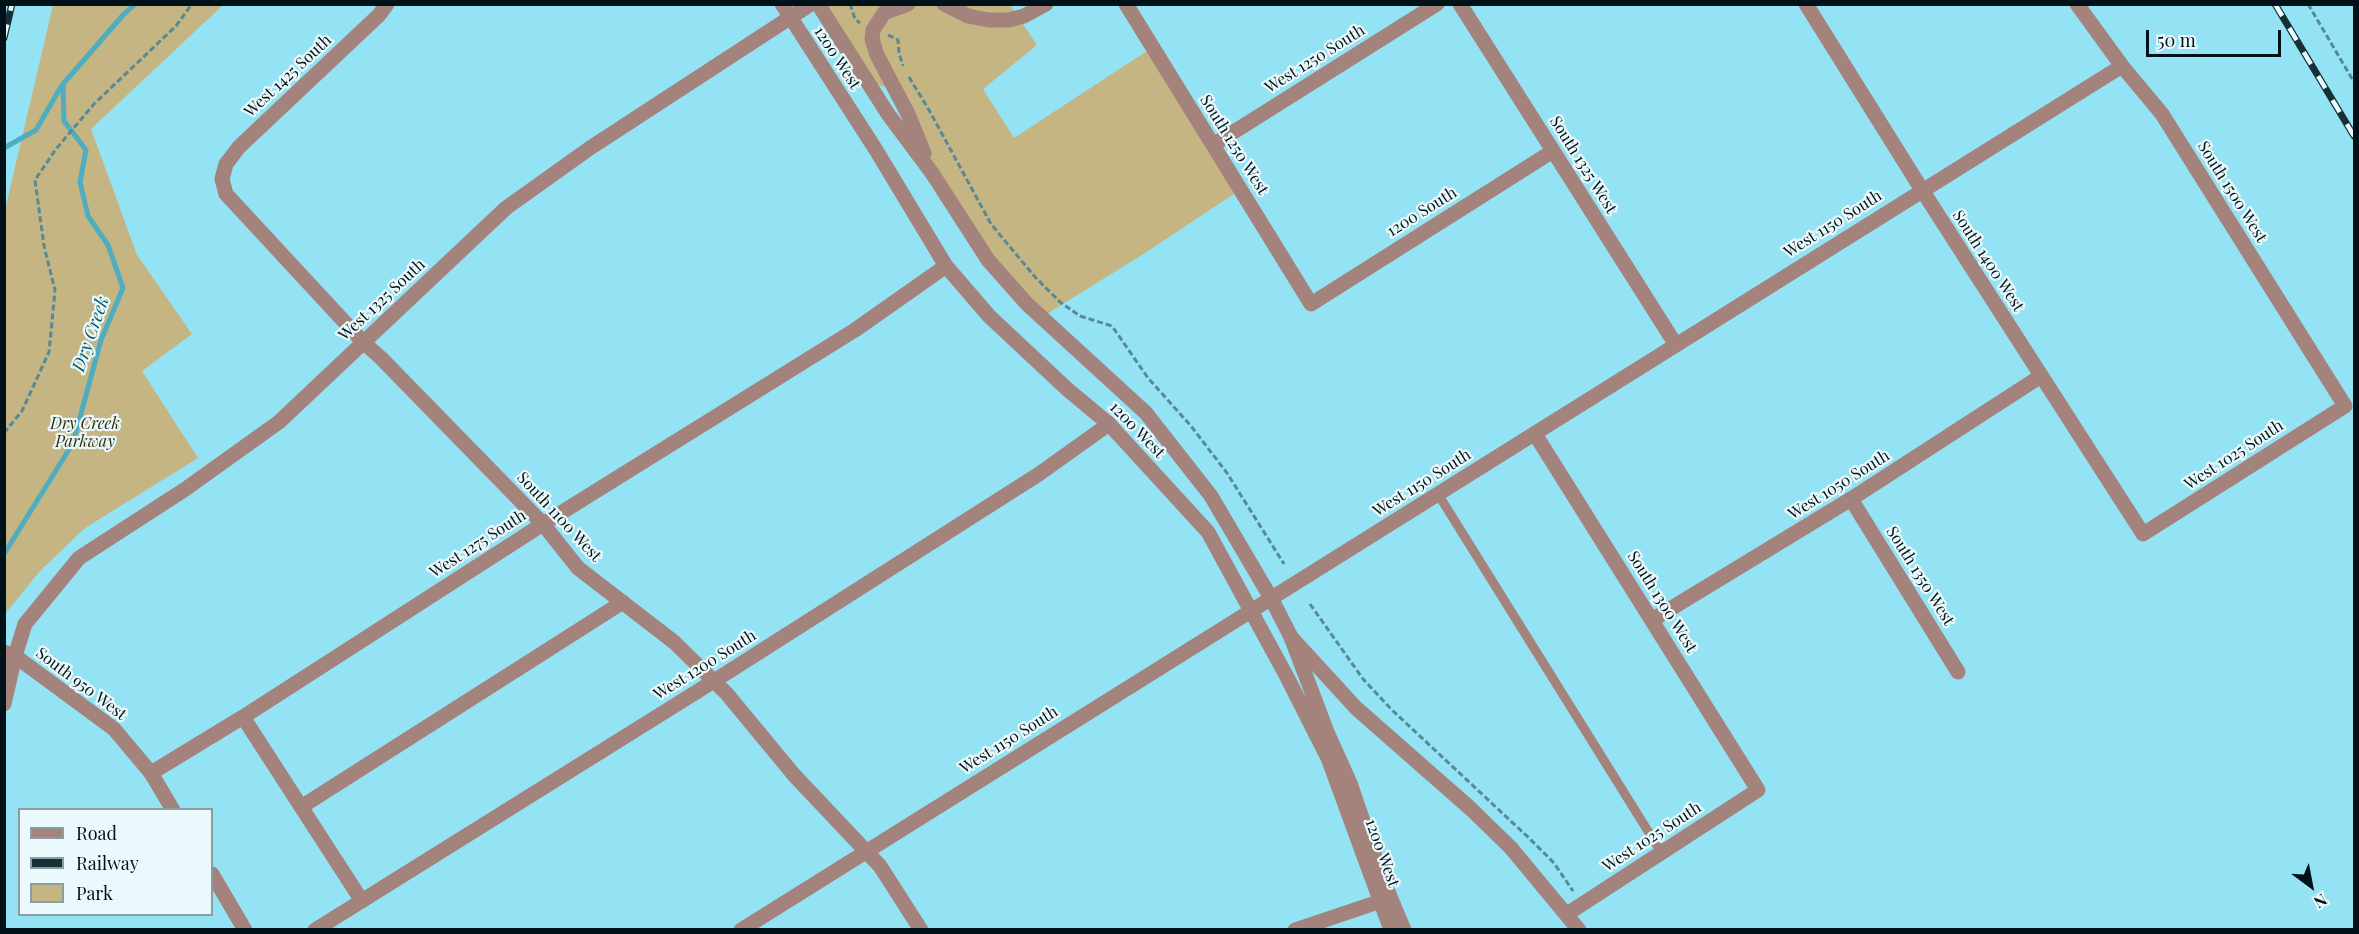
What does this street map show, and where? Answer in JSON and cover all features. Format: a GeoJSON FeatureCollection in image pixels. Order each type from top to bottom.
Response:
{"type":"FeatureCollection","features":[{"type":"Feature","properties":{"kind":"street","name":"West 1425 South"},"geometry":{"type":"LineString","coordinates":[[222,179],[226,164],[240,147],[379,15],[387,4]]}},
{"type":"Feature","properties":{"kind":"street","name":"1200 West"},"geometry":{"type":"LineString","coordinates":[[782,4],[876,150],[946,266],[989,316],[1067,389],[1109,424],[1208,532],[1328,758],[1385,899],[1404,930]]}},
{"type":"Feature","properties":{"kind":"street","name":"West 1325 South"},"geometry":{"type":"LineString","coordinates":[[4,704],[10,654],[25,624],[79,558],[184,490],[279,422],[506,208],[590,148],[811,4]]}},
{"type":"Feature","properties":{"kind":"street","name":"1200 West"},"geometry":{"type":"LineString","coordinates":[[818,4],[888,114],[932,172],[988,260],[1027,304],[1146,413],[1211,496],[1271,598],[1291,637],[1327,732],[1350,783],[1385,899],[1391,930]]}},
{"type":"Feature","properties":{"kind":"street"},"geometry":{"type":"LineString","coordinates":[[908,4],[885,13],[873,30],[872,39],[877,55],[908,114],[932,172]]}},
{"type":"Feature","properties":{"kind":"street"},"geometry":{"type":"LineString","coordinates":[[944,4],[968,16],[989,20],[1009,20],[1024,16],[1046,4]]}},
{"type":"Feature","properties":{"kind":"street","name":"South 1250 West"},"geometry":{"type":"LineString","coordinates":[[1126,4],[1311,304]]}},
{"type":"Feature","properties":{"kind":"street","name":"West 1250 South"},"geometry":{"type":"LineString","coordinates":[[1213,145],[1437,4]]}},
{"type":"Feature","properties":{"kind":"street","name":"South 1325 West"},"geometry":{"type":"LineString","coordinates":[[1460,4],[1676,345]]}},
{"type":"Feature","properties":{"kind":"street","name":"South 1400 West"},"geometry":{"type":"LineString","coordinates":[[1806,4],[1922,190],[2143,534]]}},
{"type":"Feature","properties":{"kind":"street","name":"South 1500 West"},"geometry":{"type":"LineString","coordinates":[[2077,4],[2122,66],[2162,114],[2345,406]]}},
{"type":"Feature","properties":{"kind":"street","name":"West 1150 South"},"geometry":{"type":"LineString","coordinates":[[741,930],[2122,66]]}},
{"type":"Feature","properties":{"kind":"street","name":"1200 South"},"geometry":{"type":"LineString","coordinates":[[1311,304],[1553,151]]}},
{"type":"Feature","properties":{"kind":"street","name":"South 1100 West"},"geometry":{"type":"LineString","coordinates":[[222,179],[226,194],[364,343],[543,524],[578,568],[674,642],[714,681],[794,775],[880,866],[921,930]]}},
{"type":"Feature","properties":{"kind":"street","name":"West 1275 South"},"geometry":{"type":"LineString","coordinates":[[151,773],[243,717],[543,524],[855,330],[946,266]]}},
{"type":"Feature","properties":{"kind":"street","name":"West 1050 South"},"geometry":{"type":"LineString","coordinates":[[1652,620],[1851,499],[2041,376]]}},
{"type":"Feature","properties":{"kind":"street","name":"West 1025 South"},"geometry":{"type":"LineString","coordinates":[[2143,534],[2345,406]]}},
{"type":"Feature","properties":{"kind":"street","name":"West 1200 South"},"geometry":{"type":"LineString","coordinates":[[315,930],[714,681],[1039,474],[1109,424]]}},
{"type":"Feature","properties":{"kind":"street","name":"South 1300 West"},"geometry":{"type":"LineString","coordinates":[[1535,434],[1758,790]]}},
{"type":"Feature","properties":{"kind":"street","name":"South 1350 West"},"geometry":{"type":"LineString","coordinates":[[1851,499],[1958,672]]}},
{"type":"Feature","properties":{"kind":"street"},"geometry":{"type":"LineString","coordinates":[[302,807],[623,602]]}},
{"type":"Feature","properties":{"kind":"street"},"geometry":{"type":"LineString","coordinates":[[1291,637],[1356,708],[1471,809],[1511,848],[1579,930]]}},
{"type":"Feature","properties":{"kind":"street","name":"South 950 West"},"geometry":{"type":"LineString","coordinates":[[10,654],[114,729],[151,773],[172,808]]}},
{"type":"Feature","properties":{"kind":"street"},"geometry":{"type":"LineString","coordinates":[[243,717],[362,901]]}},
{"type":"Feature","properties":{"kind":"street","name":"West 1025 South"},"geometry":{"type":"LineString","coordinates":[[1567,914],[1758,790]]}},
{"type":"Feature","properties":{"kind":"street"},"geometry":{"type":"LineString","coordinates":[[213,876],[245,930]]}},
{"type":"Feature","properties":{"kind":"street"},"geometry":{"type":"LineString","coordinates":[[1295,930],[1385,899]]}},
{"type":"Feature","properties":{"kind":"lane"},"geometry":{"type":"LineString","coordinates":[[1438,494],[1661,852]]}},
{"type":"Feature","properties":{"kind":"path"},"geometry":{"type":"LineString","coordinates":[[4,433],[22,411],[49,352],[55,290],[44,246],[35,180],[77,123],[176,26],[192,4]]}},
{"type":"Feature","properties":{"kind":"path"},"geometry":{"type":"LineString","coordinates":[[2308,4],[2355,82]]}},
{"type":"Feature","properties":{"kind":"path"},"geometry":{"type":"LineString","coordinates":[[881,33],[898,40],[903,68]]}},
{"type":"Feature","properties":{"kind":"path"},"geometry":{"type":"LineString","coordinates":[[909,76],[991,224],[1035,277],[1060,302],[1080,316],[1112,326],[1148,378],[1191,426],[1227,473],[1284,564]]}},
{"type":"Feature","properties":{"kind":"path"},"geometry":{"type":"LineString","coordinates":[[1310,604],[1363,679],[1392,710],[1529,838],[1554,863],[1570,886]]}},
{"type":"Feature","properties":{"kind":"green space","name":"Dry Creek Parkway"},"geometry":{"type":"Polygon","coordinates":[[[53,5],[223,5],[91,129],[137,255],[192,334],[142,371],[198,458],[85,528],[40,571],[5,614],[5,210],[53,5]]]}},
{"type":"Feature","properties":{"kind":"green space"},"geometry":{"type":"Polygon","coordinates":[[[818,5],[1010,5],[1037,45],[983,89],[1014,138],[1153,47],[1240,190],[1042,317],[964,225],[893,89],[867,82],[818,5]]]}},
{"type":"Feature","properties":{"kind":"waterway","name":"Dry Creek"},"geometry":{"type":"LineString","coordinates":[[4,554],[73,443],[101,340],[123,288],[108,245],[88,216],[80,182],[86,150],[64,121],[63,84],[135,4]]}},
{"type":"Feature","properties":{"kind":"waterway","name":"Dry Creek"},"geometry":{"type":"LineString","coordinates":[[4,148],[36,130],[62,85]]}},
{"type":"Feature","properties":{"kind":"railway"},"geometry":{"type":"LineString","coordinates":[[4,38],[12,4]]}},
{"type":"Feature","properties":{"kind":"railway"},"geometry":{"type":"LineString","coordinates":[[2275,4],[2354,136]]}}]}
